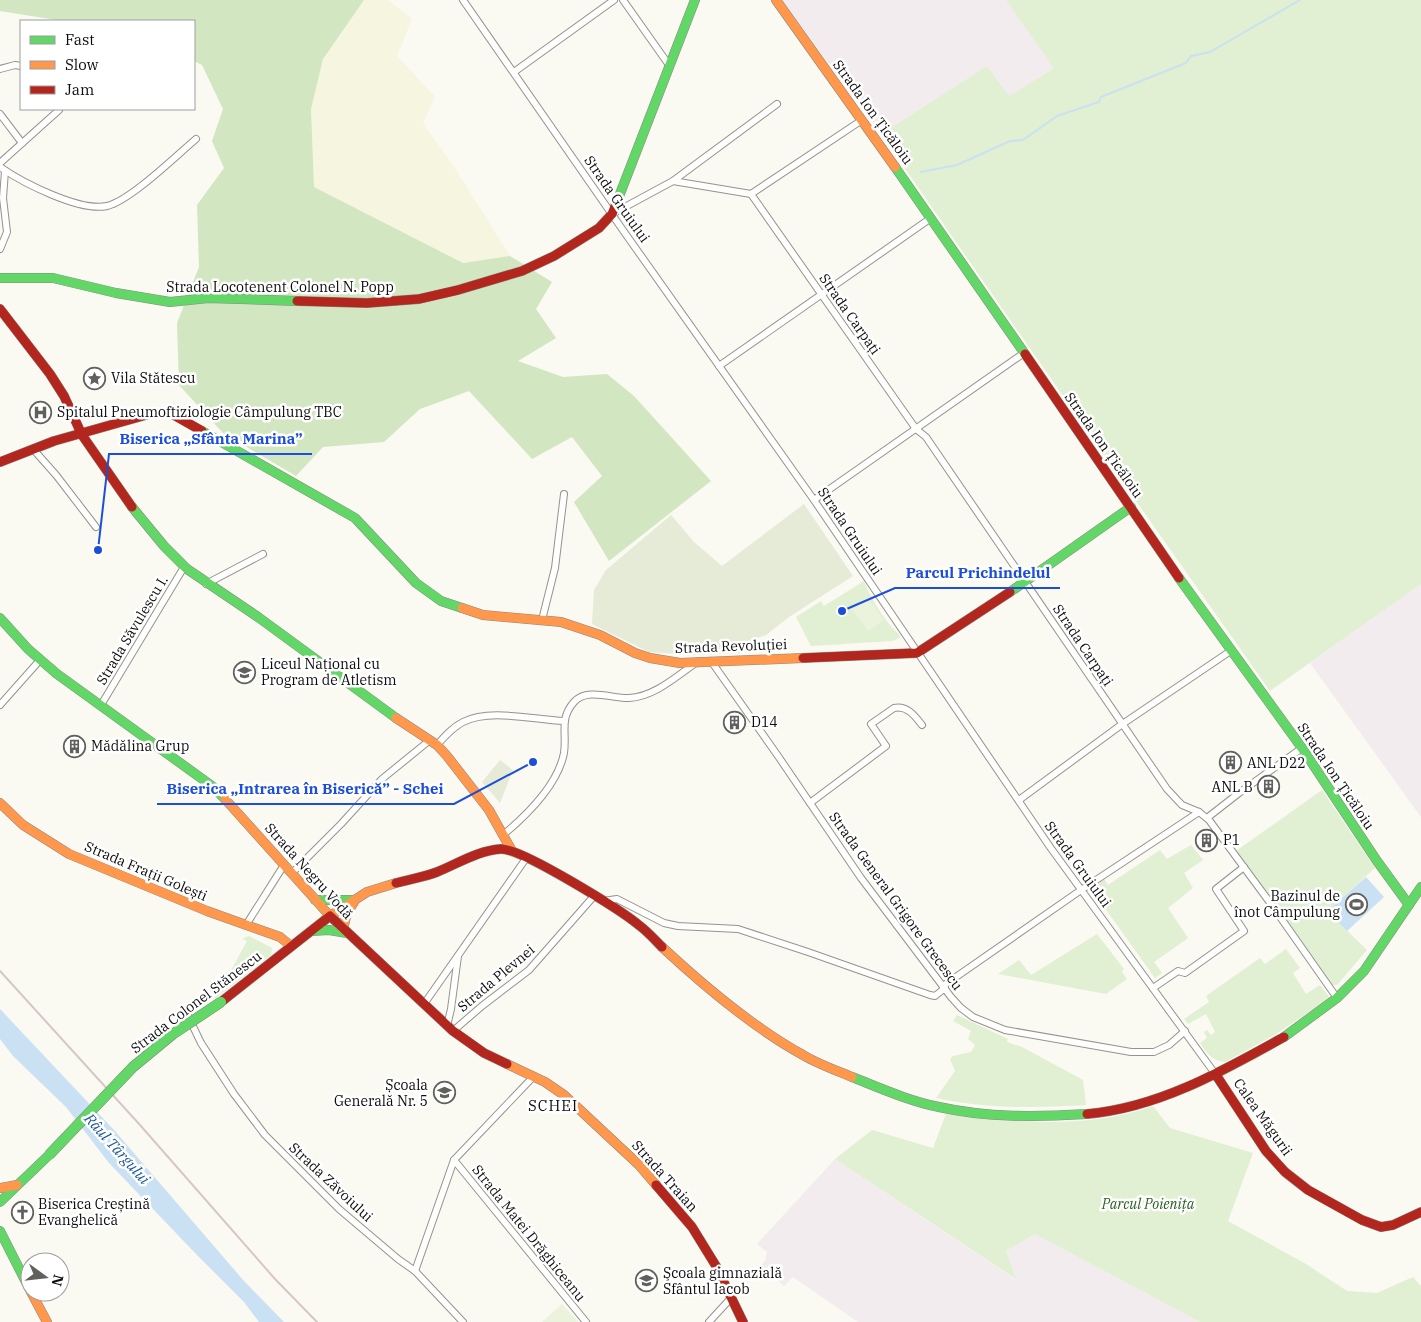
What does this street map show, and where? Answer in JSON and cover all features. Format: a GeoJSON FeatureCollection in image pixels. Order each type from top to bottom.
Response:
{"type":"FeatureCollection","features":[{"type":"Feature","properties":{"kind":"main road","name":"Strada Locotenent Colonel N. Popp"},"geometry":{"type":"LineString","coordinates":[[0,278],[53,278],[116,293],[170,302],[208,298],[367,303],[419,300],[458,290],[530,267],[554,256],[582,239],[599,228],[612,214],[695,0]]}},
{"type":"Feature","properties":{"kind":"main road","name":"Strada Ion Țicăloiu"},"geometry":{"type":"LineString","coordinates":[[776,0],[931,218],[1167,561],[1302,748],[1376,861],[1409,905]]}},
{"type":"Feature","properties":{"kind":"main road"},"geometry":{"type":"LineString","coordinates":[[0,309],[46,366],[59,386],[81,432],[105,470],[138,514],[184,567],[433,742],[447,756],[489,810],[512,851],[527,857],[640,926],[710,990],[795,1050],[823,1065],[938,1107],[960,1111],[1012,1116],[1066,1116],[1106,1112],[1146,1102],[1216,1074],[1288,1035],[1337,998],[1364,971],[1421,886]]}},
{"type":"Feature","properties":{"kind":"main road","name":"Strada Revoluției"},"geometry":{"type":"LineString","coordinates":[[0,462],[81,432],[153,414],[172,414],[355,518],[416,583],[441,601],[482,615],[561,622],[584,628],[635,653],[650,658],[680,662],[917,653]]}},
{"type":"Feature","properties":{"kind":"main road"},"geometry":{"type":"LineString","coordinates":[[917,653],[1026,581],[1131,507]]}},
{"type":"Feature","properties":{"kind":"main road","name":"Strada Negru Vodă"},"geometry":{"type":"LineString","coordinates":[[0,618],[40,660],[57,674],[212,786],[330,916],[450,1029],[484,1053],[534,1076]]}},
{"type":"Feature","properties":{"kind":"main road","name":"Strada Frații Golești"},"geometry":{"type":"LineString","coordinates":[[0,803],[23,824],[69,854],[208,911],[280,937],[291,946]]}},
{"type":"Feature","properties":{"kind":"main road","name":"Strada Colonel Stănescu"},"geometry":{"type":"LineString","coordinates":[[0,1202],[49,1155],[121,1078],[146,1055],[183,1027],[221,1002],[330,916],[380,887],[449,868],[483,853],[495,850],[512,851]]}},
{"type":"Feature","properties":{"kind":"main road"},"geometry":{"type":"LineString","coordinates":[[315,900],[356,900]]}},
{"type":"Feature","properties":{"kind":"main road"},"geometry":{"type":"LineString","coordinates":[[309,932],[320,929],[345,931],[347,913],[356,900]]}},
{"type":"Feature","properties":{"kind":"main road","name":"Calea Măgurii"},"geometry":{"type":"LineString","coordinates":[[1216,1074],[1274,1160],[1300,1185],[1354,1215],[1385,1227],[1421,1212]]}},
{"type":"Feature","properties":{"kind":"main road","name":"Strada Traian"},"geometry":{"type":"LineString","coordinates":[[534,1076],[556,1089],[578,1107],[672,1201],[699,1238],[743,1322]]}},
{"type":"Feature","properties":{"kind":"main road"},"geometry":{"type":"LineString","coordinates":[[0,1188],[20,1184]]}},
{"type":"Feature","properties":{"kind":"main road"},"geometry":{"type":"LineString","coordinates":[[0,1231],[20,1270]]}},
{"type":"Feature","properties":{"kind":"main road"},"geometry":{"type":"LineString","coordinates":[[37,1302],[47,1322]]}},
{"type":"Feature","properties":{"kind":"street","name":"Strada Gruiului"},"geometry":{"type":"LineString","coordinates":[[463,0],[814,500],[1081,890],[1216,1074]]}},
{"type":"Feature","properties":{"kind":"street"},"geometry":{"type":"LineString","coordinates":[[514,72],[614,0]]}},
{"type":"Feature","properties":{"kind":"street"},"geometry":{"type":"LineString","coordinates":[[623,0],[669,65]]}},
{"type":"Feature","properties":{"kind":"street"},"geometry":{"type":"LineString","coordinates":[[0,69],[15,65],[20,66]]}},
{"type":"Feature","properties":{"kind":"street"},"geometry":{"type":"LineString","coordinates":[[612,214],[673,181],[777,104]]}},
{"type":"Feature","properties":{"kind":"street"},"geometry":{"type":"LineString","coordinates":[[0,249],[7,232],[2,167],[22,143],[59,110]]}},
{"type":"Feature","properties":{"kind":"street"},"geometry":{"type":"LineString","coordinates":[[0,114],[22,143]]}},
{"type":"Feature","properties":{"kind":"street"},"geometry":{"type":"LineString","coordinates":[[673,181],[751,194],[862,120]]}},
{"type":"Feature","properties":{"kind":"street"},"geometry":{"type":"LineString","coordinates":[[2,167],[24,182],[77,203],[95,207],[108,206],[122,200],[134,191],[196,139]]}},
{"type":"Feature","properties":{"kind":"street","name":"Strada Carpați"},"geometry":{"type":"LineString","coordinates":[[751,194],[916,429],[926,437],[1026,581],[1121,725],[1167,789],[1182,805],[1199,812],[1207,818],[1337,998]]}},
{"type":"Feature","properties":{"kind":"street"},"geometry":{"type":"LineString","coordinates":[[719,366],[931,218]]}},
{"type":"Feature","properties":{"kind":"street"},"geometry":{"type":"LineString","coordinates":[[814,500],[1024,353]]}},
{"type":"Feature","properties":{"kind":"street"},"geometry":{"type":"LineString","coordinates":[[33,449],[56,474],[96,527]]}},
{"type":"Feature","properties":{"kind":"street"},"geometry":{"type":"LineString","coordinates":[[542,620],[555,568],[564,494]]}},
{"type":"Feature","properties":{"kind":"street"},"geometry":{"type":"LineString","coordinates":[[206,584],[264,554]]}},
{"type":"Feature","properties":{"kind":"street","name":"Strada Săvulescu I."},"geometry":{"type":"LineString","coordinates":[[101,705],[184,567]]}},
{"type":"Feature","properties":{"kind":"street"},"geometry":{"type":"LineString","coordinates":[[1019,800],[1121,725],[1232,650]]}},
{"type":"Feature","properties":{"kind":"street"},"geometry":{"type":"LineString","coordinates":[[0,706],[40,660]]}},
{"type":"Feature","properties":{"kind":"street","name":"Strada General Grigore Grecescu"},"geometry":{"type":"LineString","coordinates":[[711,661],[861,878],[961,1008],[973,1017],[1005,1030],[1131,1052],[1154,1052],[1169,1045],[1185,1031]]}},
{"type":"Feature","properties":{"kind":"street"},"geometry":{"type":"LineString","coordinates":[[503,835],[540,800],[556,774],[564,753],[564,720],[575,700],[586,695],[630,698],[646,694],[661,687],[698,662]]}},
{"type":"Feature","properties":{"kind":"street"},"geometry":{"type":"LineString","coordinates":[[810,803],[886,746],[871,724],[894,708],[899,707],[912,712],[922,725]]}},
{"type":"Feature","properties":{"kind":"street"},"geometry":{"type":"LineString","coordinates":[[246,925],[288,869],[341,824],[382,779],[454,728],[475,717],[489,715],[564,720]]}},
{"type":"Feature","properties":{"kind":"street"},"geometry":{"type":"LineString","coordinates":[[1207,818],[1302,748]]}},
{"type":"Feature","properties":{"kind":"street"},"geometry":{"type":"LineString","coordinates":[[598,899],[617,899],[664,923],[678,926],[738,929],[930,996],[935,996],[944,987],[1081,890],[1199,812]]}},
{"type":"Feature","properties":{"kind":"street"},"geometry":{"type":"LineString","coordinates":[[424,1004],[527,857]]}},
{"type":"Feature","properties":{"kind":"street"},"geometry":{"type":"LineString","coordinates":[[1153,988],[1178,970],[1185,973],[1244,931],[1216,890],[1244,867]]}},
{"type":"Feature","properties":{"kind":"street","name":"Strada Plevnei"},"geometry":{"type":"LineString","coordinates":[[450,1029],[529,970],[598,899]]}},
{"type":"Feature","properties":{"kind":"street"},"geometry":{"type":"LineString","coordinates":[[450,1029],[459,955]]}},
{"type":"Feature","properties":{"kind":"street","name":"Strada Zăvoiului"},"geometry":{"type":"LineString","coordinates":[[186,1014],[201,1043],[234,1094],[265,1135],[286,1158],[339,1208],[398,1259],[415,1271],[463,1322]]}},
{"type":"Feature","properties":{"kind":"street"},"geometry":{"type":"LineString","coordinates":[[415,1271],[454,1160],[534,1076]]}},
{"type":"Feature","properties":{"kind":"street","name":"Strada Matei Drăghiceanu"},"geometry":{"type":"LineString","coordinates":[[454,1160],[586,1322]]}},
{"type":"Feature","properties":{"kind":"street"},"geometry":{"type":"LineString","coordinates":[[709,1322],[732,1298]]}},
{"type":"Feature","properties":{"kind":"shaded area"},"geometry":{"type":"Polygon","coordinates":[[[781,0],[1006,0],[1055,67],[1008,97],[987,66],[881,134],[781,0]]]}},
{"type":"Feature","properties":{"kind":"shaded area"},"geometry":{"type":"Polygon","coordinates":[[[1421,584],[1421,817],[1310,663],[1421,584]]]}},
{"type":"Feature","properties":{"kind":"shaded area"},"geometry":{"type":"Polygon","coordinates":[[[835,1159],[1015,1279],[1006,1251],[1035,1234],[1200,1322],[858,1322],[793,1277],[784,1286],[761,1266],[765,1261],[767,1252],[757,1244],[835,1159]]]}},
{"type":"Feature","properties":{"kind":"green space"},"geometry":{"type":"Polygon","coordinates":[[[0,0],[364,0],[323,59],[311,109],[314,187],[463,263],[510,256],[552,282],[536,309],[556,338],[518,361],[563,377],[607,374],[634,396],[711,481],[609,561],[574,502],[602,476],[572,437],[532,459],[469,391],[420,409],[384,442],[323,447],[296,476],[223,433],[179,385],[177,323],[199,267],[197,205],[224,168],[212,141],[223,109],[202,65],[195,62],[195,20],[57,20],[0,11],[0,0]]]}},
{"type":"Feature","properties":{"kind":"green space"},"geometry":{"type":"Polygon","coordinates":[[[364,0],[388,0],[412,19],[397,56],[435,97],[423,123],[454,167],[510,256],[463,263],[314,187],[311,109],[323,59],[364,0]]]}},
{"type":"Feature","properties":{"kind":"green space"},"geometry":{"type":"Polygon","coordinates":[[[1006,0],[1421,0],[1421,584],[1270,691],[881,134],[987,66],[1009,96],[1054,68],[1006,0]]]}},
{"type":"Feature","properties":{"kind":"green space"},"geometry":{"type":"Polygon","coordinates":[[[804,504],[853,576],[789,617],[766,635],[754,639],[740,653],[695,655],[649,652],[592,624],[594,590],[606,570],[671,515],[695,543],[722,566],[804,504]]]}},
{"type":"Feature","properties":{"kind":"green space"},"geometry":{"type":"Polygon","coordinates":[[[864,581],[879,610],[899,634],[900,638],[892,641],[811,646],[796,617],[821,601],[824,606],[864,581]]]}},
{"type":"Feature","properties":{"kind":"green space"},"geometry":{"type":"Polygon","coordinates":[[[868,598],[884,620],[868,631],[852,609],[868,598]]]}},
{"type":"Feature","properties":{"kind":"green space"},"geometry":{"type":"Polygon","coordinates":[[[500,760],[513,770],[500,803],[482,782],[500,760]]]}},
{"type":"Feature","properties":{"kind":"green space"},"geometry":{"type":"Polygon","coordinates":[[[1322,790],[1375,868],[1327,911],[1367,950],[1337,985],[1331,985],[1236,851],[1322,790]]]}},
{"type":"Feature","properties":{"kind":"green space"},"geometry":{"type":"Polygon","coordinates":[[[1191,845],[1203,860],[1184,873],[1193,888],[1168,908],[1188,938],[1154,962],[1162,973],[1155,978],[1092,890],[1104,879],[1108,885],[1160,850],[1167,859],[1191,845]]]}},
{"type":"Feature","properties":{"kind":"green space"},"geometry":{"type":"Polygon","coordinates":[[[1097,934],[1124,969],[1122,972],[1127,979],[1106,994],[998,974],[1019,960],[1031,975],[1097,934]]]}},
{"type":"Feature","properties":{"kind":"green space"},"geometry":{"type":"Polygon","coordinates":[[[249,936],[272,948],[271,955],[215,999],[214,997],[221,989],[220,982],[225,972],[229,974],[247,941],[242,939],[249,936]]]}},
{"type":"Feature","properties":{"kind":"green space"},"geometry":{"type":"Polygon","coordinates":[[[1286,949],[1300,968],[1293,973],[1306,994],[1320,985],[1330,998],[1276,1034],[1225,1062],[1213,1058],[1200,1043],[1207,1038],[1204,1032],[1207,1030],[1211,1035],[1215,1032],[1206,1014],[1188,1024],[1184,1019],[1209,1002],[1206,996],[1260,958],[1265,964],[1286,949]]]}},
{"type":"Feature","properties":{"kind":"green space"},"geometry":{"type":"Polygon","coordinates":[[[957,1015],[1008,1039],[1007,1042],[1022,1047],[1083,1080],[1086,1105],[1011,1107],[954,1102],[936,1098],[955,1071],[950,1059],[953,1056],[971,1052],[975,1045],[968,1039],[971,1031],[953,1021],[957,1015]]]}},
{"type":"Feature","properties":{"kind":"green space","name":"Parcul Poieniţa"},"geometry":{"type":"Polygon","coordinates":[[[1153,1106],[1170,1128],[1253,1153],[1228,1221],[1306,1264],[1347,1291],[1377,1293],[1413,1277],[1421,1286],[1421,1322],[1200,1322],[1035,1234],[1006,1251],[1016,1279],[835,1159],[872,1130],[933,1148],[946,1114],[998,1120],[1076,1121],[1128,1114],[1153,1106]]]}},
{"type":"Feature","properties":{"kind":"green space"},"geometry":{"type":"Polygon","coordinates":[[[562,1304],[578,1322],[542,1322],[562,1304]]]}},
{"type":"Feature","properties":{"kind":"water","name":"Bazinul de înot Câmpulung"},"geometry":{"type":"Polygon","coordinates":[[[1366,877],[1384,897],[1347,931],[1327,911],[1366,877]]]}},
{"type":"Feature","properties":{"kind":"water","name":"Râul Târgului"},"geometry":{"type":"Polygon","coordinates":[[[0,1009],[114,1130],[244,1281],[284,1322],[259,1322],[244,1302],[109,1163],[66,1107],[13,1056],[0,1039],[0,1009]]]}},
{"type":"Feature","properties":{"kind":"waterway"},"geometry":{"type":"LineString","coordinates":[[921,172],[957,165],[1010,141],[1023,140],[1057,116],[1099,102],[1101,97],[1186,63],[1191,56],[1210,52],[1300,0]]}},
{"type":"Feature","properties":{"kind":"railway"},"geometry":{"type":"LineString","coordinates":[[0,971],[140,1125],[275,1279],[317,1322]]}},
{"type":"Feature","properties":{"kind":"traffic: fast"},"geometry":{"type":"LineString","coordinates":[[618,199],[695,0]]}},
{"type":"Feature","properties":{"kind":"traffic: fast"},"geometry":{"type":"LineString","coordinates":[[895,167],[1025,354]]}},
{"type":"Feature","properties":{"kind":"traffic: fast"},"geometry":{"type":"LineString","coordinates":[[0,278],[53,278],[116,293],[170,302],[208,298],[297,301]]}},
{"type":"Feature","properties":{"kind":"traffic: fast"},"geometry":{"type":"LineString","coordinates":[[202,431],[355,518],[416,583],[441,601],[462,608]]}},
{"type":"Feature","properties":{"kind":"traffic: fast"},"geometry":{"type":"LineString","coordinates":[[132,507],[164,546],[187,569],[258,617],[396,718]]}},
{"type":"Feature","properties":{"kind":"traffic: fast"},"geometry":{"type":"LineString","coordinates":[[1010,592],[1131,507]]}},
{"type":"Feature","properties":{"kind":"traffic: fast"},"geometry":{"type":"LineString","coordinates":[[1179,578],[1302,748],[1377,861],[1409,905]]}},
{"type":"Feature","properties":{"kind":"traffic: fast"},"geometry":{"type":"LineString","coordinates":[[0,618],[28,649],[57,674],[212,786],[225,799]]}},
{"type":"Feature","properties":{"kind":"traffic: fast"},"geometry":{"type":"LineString","coordinates":[[1284,1037],[1337,998],[1364,971],[1421,887]]}},
{"type":"Feature","properties":{"kind":"traffic: fast"},"geometry":{"type":"LineString","coordinates":[[315,900],[353,900]]}},
{"type":"Feature","properties":{"kind":"traffic: fast"},"geometry":{"type":"LineString","coordinates":[[312,931],[329,930],[347,933]]}},
{"type":"Feature","properties":{"kind":"traffic: fast"},"geometry":{"type":"LineString","coordinates":[[49,1155],[133,1067],[173,1034],[221,1002]]}},
{"type":"Feature","properties":{"kind":"traffic: fast"},"geometry":{"type":"LineString","coordinates":[[852,1077],[895,1094],[957,1111],[1013,1116],[1087,1114]]}},
{"type":"Feature","properties":{"kind":"traffic: fast"},"geometry":{"type":"LineString","coordinates":[[0,1202],[49,1155]]}},
{"type":"Feature","properties":{"kind":"traffic: fast"},"geometry":{"type":"LineString","coordinates":[[0,1231],[20,1270]]}},
{"type":"Feature","properties":{"kind":"traffic: slow"},"geometry":{"type":"LineString","coordinates":[[776,0],[895,167]]}},
{"type":"Feature","properties":{"kind":"traffic: slow"},"geometry":{"type":"LineString","coordinates":[[462,608],[483,615],[561,622],[600,635],[635,653],[650,658],[680,663],[803,658]]}},
{"type":"Feature","properties":{"kind":"traffic: slow"},"geometry":{"type":"LineString","coordinates":[[396,718],[437,745],[447,756],[489,810],[512,851]]}},
{"type":"Feature","properties":{"kind":"traffic: slow"},"geometry":{"type":"LineString","coordinates":[[225,799],[330,916],[367,892],[396,883]]}},
{"type":"Feature","properties":{"kind":"traffic: slow"},"geometry":{"type":"LineString","coordinates":[[0,803],[23,825],[69,854],[207,911],[280,937],[291,946]]}},
{"type":"Feature","properties":{"kind":"traffic: slow"},"geometry":{"type":"LineString","coordinates":[[343,929],[347,913],[354,902]]}},
{"type":"Feature","properties":{"kind":"traffic: slow"},"geometry":{"type":"LineString","coordinates":[[662,947],[712,991],[765,1032],[809,1058],[852,1077]]}},
{"type":"Feature","properties":{"kind":"traffic: slow"},"geometry":{"type":"LineString","coordinates":[[507,1064],[545,1082],[564,1095],[639,1165],[656,1185]]}},
{"type":"Feature","properties":{"kind":"traffic: slow"},"geometry":{"type":"LineString","coordinates":[[0,1188],[17,1185]]}},
{"type":"Feature","properties":{"kind":"traffic: slow"},"geometry":{"type":"LineString","coordinates":[[36,1302],[47,1322]]}},
{"type":"Feature","properties":{"kind":"traffic: jam"},"geometry":{"type":"LineString","coordinates":[[297,301],[367,303],[419,299],[458,290],[522,271],[554,256],[599,228],[612,214],[618,199]]}},
{"type":"Feature","properties":{"kind":"traffic: jam"},"geometry":{"type":"LineString","coordinates":[[0,309],[50,374],[64,396],[82,435],[132,507]]}},
{"type":"Feature","properties":{"kind":"traffic: jam"},"geometry":{"type":"LineString","coordinates":[[1025,354],[1179,578]]}},
{"type":"Feature","properties":{"kind":"traffic: jam"},"geometry":{"type":"LineString","coordinates":[[0,462],[54,441],[153,413],[172,414],[202,431]]}},
{"type":"Feature","properties":{"kind":"traffic: jam"},"geometry":{"type":"LineString","coordinates":[[803,658],[917,653],[1010,592]]}},
{"type":"Feature","properties":{"kind":"traffic: jam"},"geometry":{"type":"LineString","coordinates":[[396,883],[432,874],[485,852],[501,849],[512,851],[571,881],[613,907],[643,928],[662,947]]}},
{"type":"Feature","properties":{"kind":"traffic: jam"},"geometry":{"type":"LineString","coordinates":[[221,1002],[330,916],[453,1031],[484,1053],[507,1064]]}},
{"type":"Feature","properties":{"kind":"traffic: jam"},"geometry":{"type":"LineString","coordinates":[[1087,1114],[1139,1104],[1164,1096],[1214,1075],[1284,1037]]}},
{"type":"Feature","properties":{"kind":"traffic: jam"},"geometry":{"type":"LineString","coordinates":[[1216,1075],[1266,1151],[1285,1172],[1308,1190],[1362,1220],[1381,1227],[1393,1225],[1421,1212]]}},
{"type":"Feature","properties":{"kind":"traffic: jam"},"geometry":{"type":"LineString","coordinates":[[656,1185],[692,1227],[716,1266],[743,1322]]}},
{"type":"Feature","properties":{"kind":"place","name":"Vila Stătescu"},"geometry":{"type":"Point","coordinates":[95,378]}},
{"type":"Feature","properties":{"kind":"place","name":"Spitalul Pneumoftiziologie Câmpulung TBC"},"geometry":{"type":"Point","coordinates":[41,412]}},
{"type":"Feature","properties":{"kind":"place","name":"Biserica „Sfânta Marina”"},"geometry":{"type":"Point","coordinates":[98,550]}},
{"type":"Feature","properties":{"kind":"place","name":"Parcul Prichindelul"},"geometry":{"type":"Point","coordinates":[842,611]}},
{"type":"Feature","properties":{"kind":"place","name":"Liceul Național cu Program de Atletism"},"geometry":{"type":"Point","coordinates":[245,672]}},
{"type":"Feature","properties":{"kind":"place","name":"D14"},"geometry":{"type":"Point","coordinates":[735,722]}},
{"type":"Feature","properties":{"kind":"place","name":"Mădălina Grup"},"geometry":{"type":"Point","coordinates":[75,746]}},
{"type":"Feature","properties":{"kind":"place","name":"Biserica „Intrarea în Biserică” - Schei"},"geometry":{"type":"Point","coordinates":[533,762]}},
{"type":"Feature","properties":{"kind":"place","name":"ANL D22"},"geometry":{"type":"Point","coordinates":[1231,763]}},
{"type":"Feature","properties":{"kind":"place","name":"ANL B"},"geometry":{"type":"Point","coordinates":[1269,787]}},
{"type":"Feature","properties":{"kind":"place","name":"P1"},"geometry":{"type":"Point","coordinates":[1207,840]}},
{"type":"Feature","properties":{"kind":"place","name":"Bazinul de înot Câmpulung"},"geometry":{"type":"Point","coordinates":[1356,904]}},
{"type":"Feature","properties":{"kind":"place","name":"Școala Generală Nr. 5"},"geometry":{"type":"Point","coordinates":[444,1093]}},
{"type":"Feature","properties":{"kind":"place","name":"Biserica Creștină Evanghelică"},"geometry":{"type":"Point","coordinates":[22,1212]}},
{"type":"Feature","properties":{"kind":"place","name":"Şcoala gimnazială Sfântul Iacob"},"geometry":{"type":"Point","coordinates":[647,1281]}},
{"type":"Feature","properties":{"kind":"district","name":"SCHEI"},"geometry":{"type":"Point","coordinates":[553,1106]}}]}
